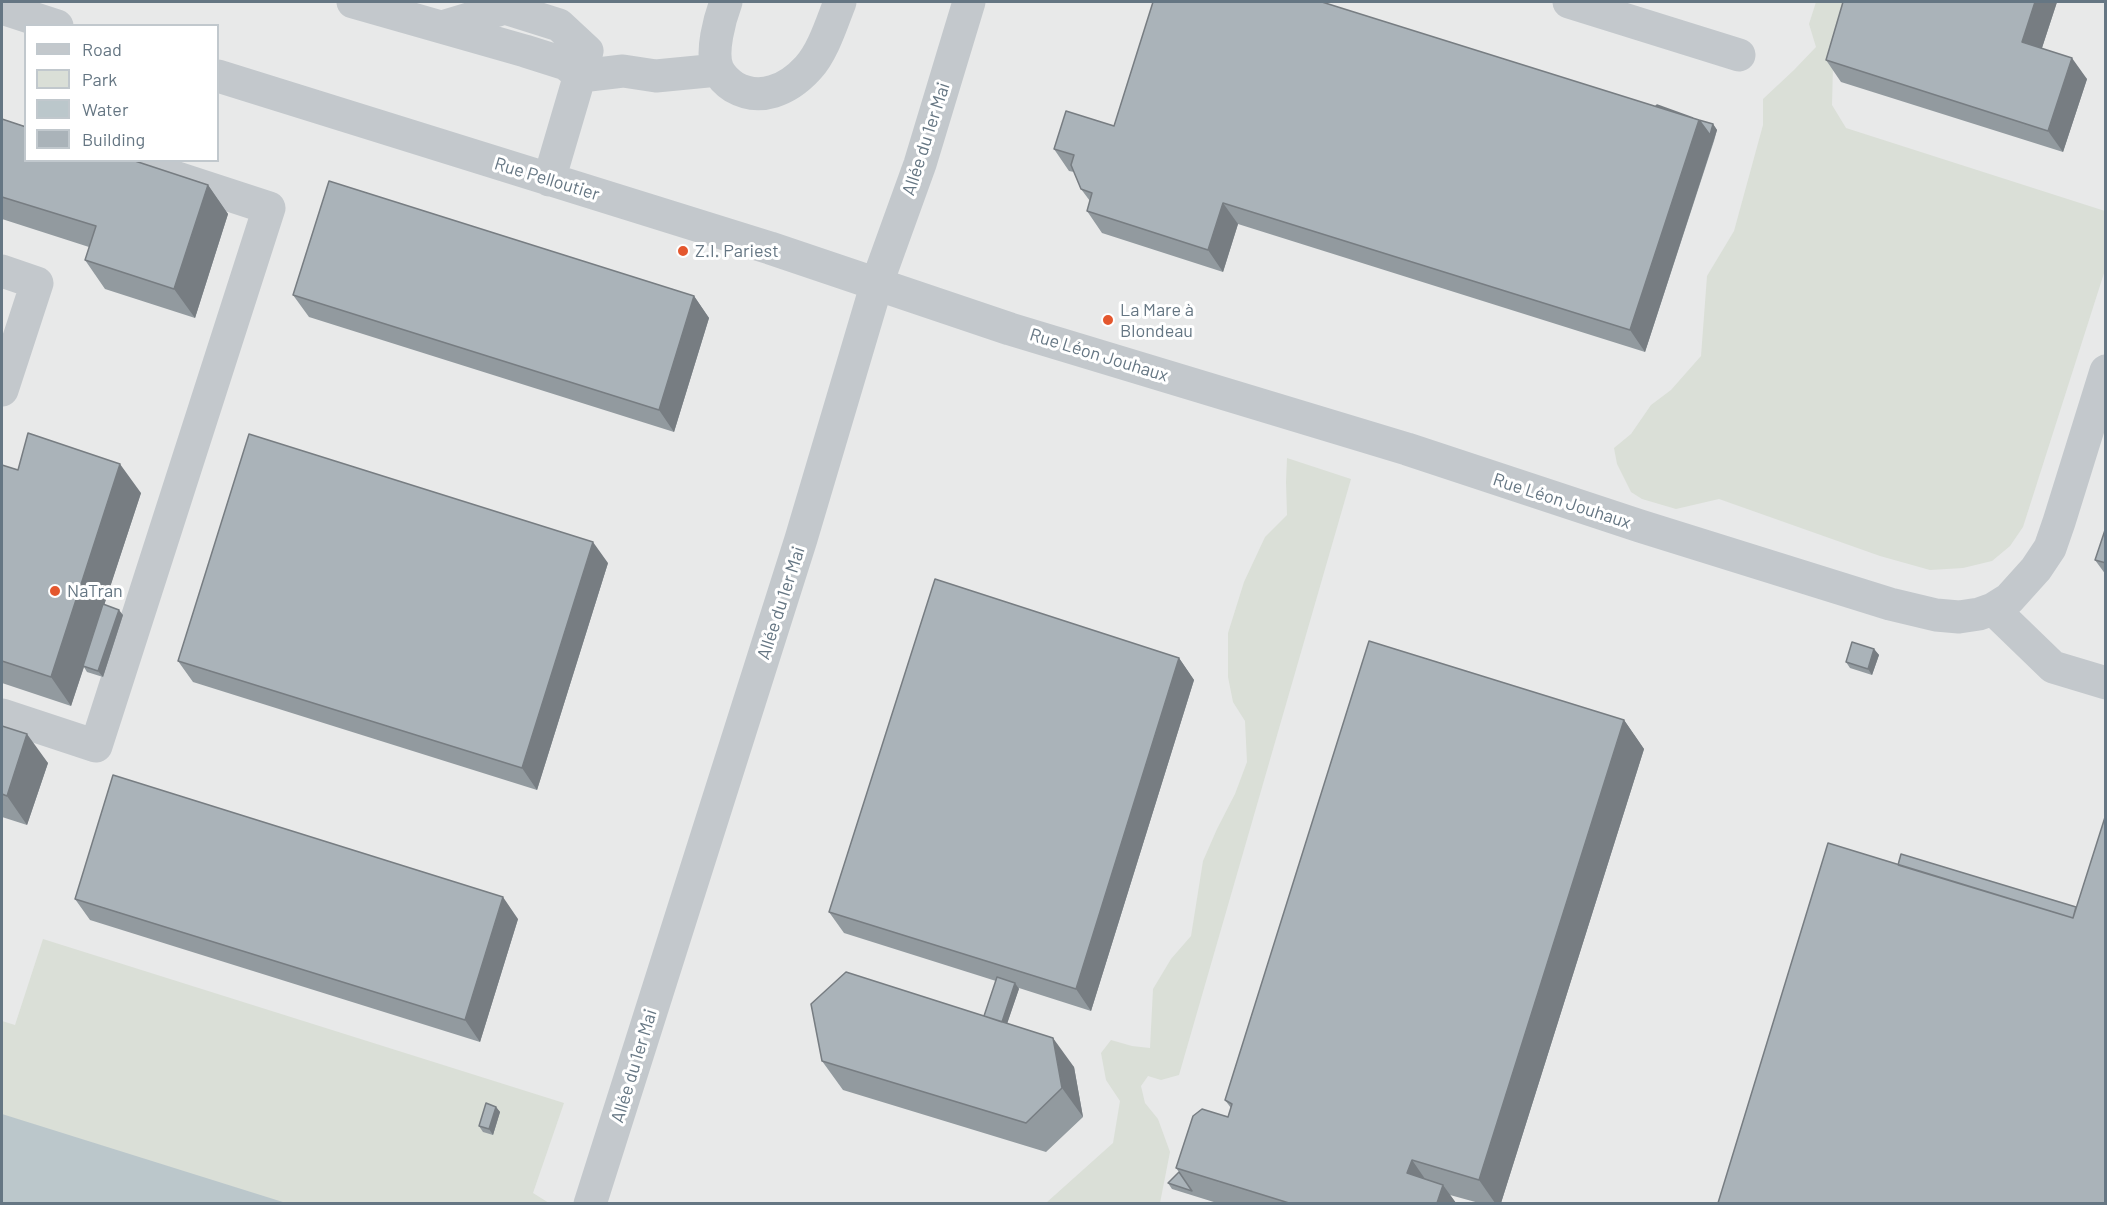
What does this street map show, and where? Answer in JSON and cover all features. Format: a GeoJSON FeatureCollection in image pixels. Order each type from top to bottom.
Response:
{"type":"FeatureCollection","features":[{"type":"Feature","properties":{"kind":"street"},"geometry":{"type":"LineString","coordinates":[[353,2],[442,27],[505,8],[559,25],[587,51],[549,180]]}},
{"type":"Feature","properties":{"kind":"street"},"geometry":{"type":"LineString","coordinates":[[726,2],[716,60],[729,84],[743,92],[756,95],[771,93],[785,86],[809,67],[826,37],[840,2]]}},
{"type":"Feature","properties":{"kind":"street","name":"Allée du 1er Mai"},"geometry":{"type":"LineString","coordinates":[[590,1203],[801,539],[877,283],[920,164],[969,2]]}},
{"type":"Feature","properties":{"kind":"street"},"geometry":{"type":"LineString","coordinates":[[1569,2],[1739,55]]}},
{"type":"Feature","properties":{"kind":"street"},"geometry":{"type":"LineString","coordinates":[[2,8],[51,24]]}},
{"type":"Feature","properties":{"kind":"street"},"geometry":{"type":"LineString","coordinates":[[581,76],[623,71],[654,57],[716,60]]}},
{"type":"Feature","properties":{"kind":"street","name":"Rue Pelloutier"},"geometry":{"type":"LineString","coordinates":[[219,76],[877,283]]}},
{"type":"Feature","properties":{"kind":"street"},"geometry":{"type":"LineString","coordinates":[[2,715],[96,746],[269,208],[128,162]]}},
{"type":"Feature","properties":{"kind":"street"},"geometry":{"type":"LineString","coordinates":[[2,271],[37,283],[2,390]]}},
{"type":"Feature","properties":{"kind":"street","name":"Rue Léon Jouhaux"},"geometry":{"type":"LineString","coordinates":[[877,283],[1010,328],[1396,446],[1640,526],[1890,603],[1936,615],[1959,617],[1993,609],[2009,599],[2036,569],[2049,548],[2106,371]]}},
{"type":"Feature","properties":{"kind":"street"},"geometry":{"type":"LineString","coordinates":[[1993,609],[2053,667],[2106,683]]}},
{"type":"Feature","properties":{"kind":"shaded area"},"geometry":{"type":"Polygon","coordinates":[[[2,2],[2105,2],[2105,1203],[2,1203],[2,2]]]}},
{"type":"Feature","properties":{"kind":"green space"},"geometry":{"type":"Polygon","coordinates":[[[1816,2],[1864,2],[1833,66],[1832,105],[1846,128],[2105,211],[2105,270],[2023,527],[2010,546],[1992,561],[1963,568],[1930,570],[1880,556],[1719,499],[1676,509],[1642,499],[1631,492],[1617,464],[1614,448],[1631,434],[1651,405],[1671,390],[1701,356],[1707,276],[1734,231],[1763,125],[1763,99],[1816,47],[1809,24],[1816,2]]]}},
{"type":"Feature","properties":{"kind":"green space"},"geometry":{"type":"Polygon","coordinates":[[[1287,458],[1351,479],[1179,1075],[1161,1080],[1148,1076],[1141,1086],[1145,1103],[1158,1119],[1170,1152],[1160,1203],[1046,1203],[1113,1143],[1120,1101],[1106,1080],[1101,1053],[1111,1040],[1150,1048],[1153,989],[1171,959],[1191,936],[1203,861],[1235,794],[1247,762],[1245,721],[1233,702],[1228,677],[1228,633],[1244,582],[1265,537],[1287,515],[1287,458]]]}},
{"type":"Feature","properties":{"kind":"green space"},"geometry":{"type":"Polygon","coordinates":[[[43,939],[564,1103],[533,1193],[549,1203],[2,1203],[2,1021],[15,1025],[43,939]]]}},
{"type":"Feature","properties":{"kind":"water"},"geometry":{"type":"Polygon","coordinates":[[[2,1114],[286,1203],[2,1203],[2,1114]]]}},
{"type":"Feature","properties":{"kind":"building"},"geometry":{"type":"Polygon","coordinates":[[[1153,2],[1322,2],[1699,120],[1630,330],[1223,203],[1208,250],[1087,211],[1092,193],[1081,189],[1071,165],[1074,155],[1054,149],[1066,111],[1114,126],[1153,2]]]}},
{"type":"Feature","properties":{"kind":"building"},"geometry":{"type":"Polygon","coordinates":[[[1843,2],[2035,2],[2022,42],[2072,58],[2048,131],[1826,60],[1843,2]]]}},
{"type":"Feature","properties":{"kind":"building"},"geometry":{"type":"Polygon","coordinates":[[[1657,105],[1693,118],[1656,106],[1657,105]]]}},
{"type":"Feature","properties":{"kind":"building"},"geometry":{"type":"Polygon","coordinates":[[[2,119],[24,126],[24,162],[138,162],[208,185],[174,289],[85,260],[96,226],[2,197],[2,119]]]}},
{"type":"Feature","properties":{"kind":"building"},"geometry":{"type":"Polygon","coordinates":[[[1699,120],[1713,124],[1710,135],[1699,120]]]}},
{"type":"Feature","properties":{"kind":"building"},"geometry":{"type":"Polygon","coordinates":[[[329,181],[694,296],[659,410],[293,295],[329,181]]]}},
{"type":"Feature","properties":{"kind":"building","name":"NaTran"},"geometry":{"type":"Polygon","coordinates":[[[28,433],[120,464],[51,677],[2,661],[2,465],[18,470],[28,433]]]}},
{"type":"Feature","properties":{"kind":"building"},"geometry":{"type":"Polygon","coordinates":[[[249,434],[593,542],[522,768],[178,661],[249,434]]]}},
{"type":"Feature","properties":{"kind":"building"},"geometry":{"type":"Polygon","coordinates":[[[2106,527],[2106,563],[2095,560],[2106,527]]]}},
{"type":"Feature","properties":{"kind":"building"},"geometry":{"type":"Polygon","coordinates":[[[935,579],[1179,658],[1076,989],[829,912],[935,579]]]}},
{"type":"Feature","properties":{"kind":"building"},"geometry":{"type":"Polygon","coordinates":[[[103,604],[119,610],[98,671],[83,666],[103,604]]]}},
{"type":"Feature","properties":{"kind":"building"},"geometry":{"type":"Polygon","coordinates":[[[1369,641],[1624,720],[1479,1180],[1412,1160],[1407,1173],[1443,1185],[1437,1203],[1289,1203],[1176,1168],[1193,1116],[1202,1109],[1228,1117],[1232,1104],[1225,1100],[1369,641]]]}},
{"type":"Feature","properties":{"kind":"building"},"geometry":{"type":"Polygon","coordinates":[[[1852,642],[1874,649],[1868,669],[1846,662],[1852,642]]]}},
{"type":"Feature","properties":{"kind":"building"},"geometry":{"type":"Polygon","coordinates":[[[2,726],[27,734],[7,796],[2,794],[2,726]]]}},
{"type":"Feature","properties":{"kind":"building"},"geometry":{"type":"Polygon","coordinates":[[[113,775],[503,897],[465,1020],[75,899],[113,775]]]}},
{"type":"Feature","properties":{"kind":"building"},"geometry":{"type":"Polygon","coordinates":[[[2106,814],[2106,1203],[1718,1203],[1828,843],[2073,918],[2106,814]]]}},
{"type":"Feature","properties":{"kind":"building"},"geometry":{"type":"Polygon","coordinates":[[[1901,854],[2076,907],[2073,918],[1898,865],[1901,854]]]}},
{"type":"Feature","properties":{"kind":"building"},"geometry":{"type":"Polygon","coordinates":[[[846,972],[1053,1038],[1062,1088],[1026,1123],[822,1061],[811,1004],[846,972]]]}},
{"type":"Feature","properties":{"kind":"building"},"geometry":{"type":"Polygon","coordinates":[[[997,977],[1015,983],[1002,1022],[984,1016],[997,977]]]}},
{"type":"Feature","properties":{"kind":"building"},"geometry":{"type":"Polygon","coordinates":[[[486,1103],[496,1107],[489,1129],[479,1126],[486,1103]]]}},
{"type":"Feature","properties":{"kind":"building"},"geometry":{"type":"Polygon","coordinates":[[[1179,1172],[1192,1191],[1168,1183],[1179,1172]]]}},
{"type":"Feature","properties":{"kind":"place","name":"Z.I. Pariest"},"geometry":{"type":"Point","coordinates":[683,251]}},
{"type":"Feature","properties":{"kind":"place","name":"La Mare à Blondeau"},"geometry":{"type":"Point","coordinates":[1108,320]}},
{"type":"Feature","properties":{"kind":"place","name":"NaTran"},"geometry":{"type":"Point","coordinates":[55,591]}}]}
